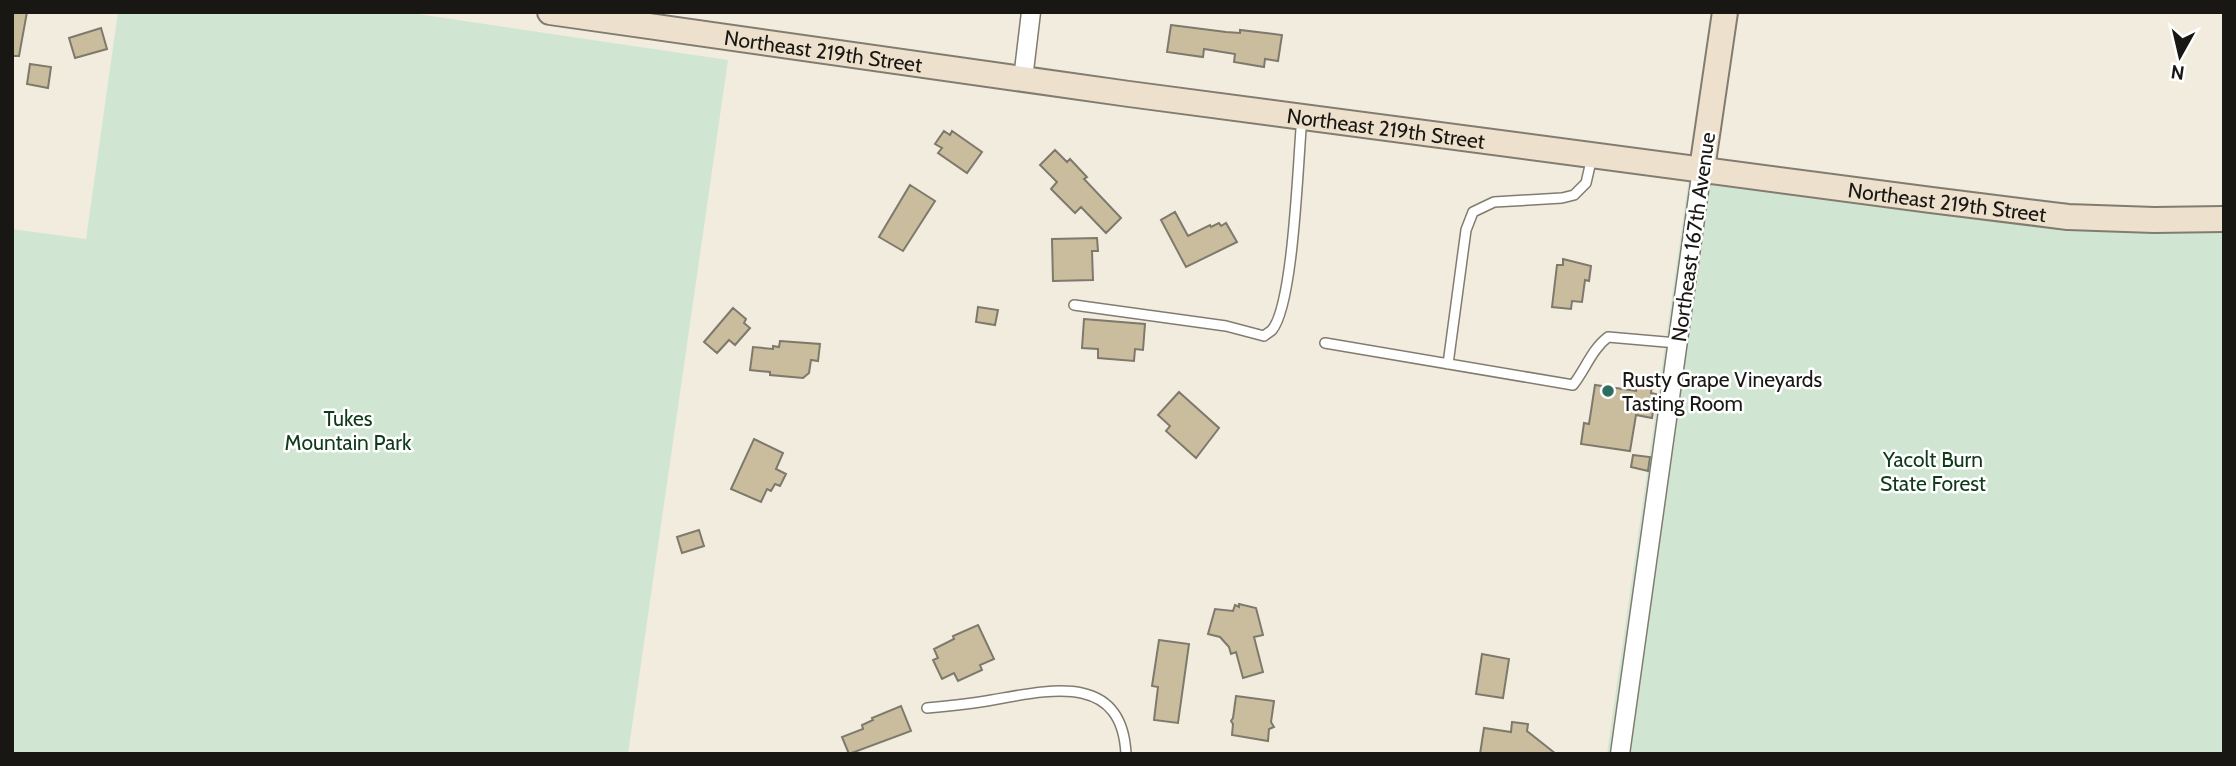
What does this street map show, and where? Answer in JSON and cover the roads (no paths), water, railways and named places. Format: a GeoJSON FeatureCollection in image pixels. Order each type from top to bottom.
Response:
{"type":"FeatureCollection","features":[{"type":"Feature","properties":{"kind":"street","name":"Northeast 219th Street"},"geometry":{"type":"LineString","coordinates":[[550,12],[644,19],[1023,79],[2068,217],[2224,219]]}},
{"type":"Feature","properties":{"kind":"street"},"geometry":{"type":"LineString","coordinates":[[1023,79],[1031,12]]}},
{"type":"Feature","properties":{"kind":"street","name":"Northeast 167th Avenue"},"geometry":{"type":"LineString","coordinates":[[1620,754],[1725,12]]}},
{"type":"Feature","properties":{"kind":"lane"},"geometry":{"type":"LineString","coordinates":[[1074,305],[1226,326],[1264,336],[1273,329],[1289,275],[1302,115]]}},
{"type":"Feature","properties":{"kind":"lane"},"geometry":{"type":"LineString","coordinates":[[1448,364],[1466,230],[1474,212],[1494,202],[1574,195],[1586,183],[1592,154]]}},
{"type":"Feature","properties":{"kind":"lane"},"geometry":{"type":"LineString","coordinates":[[1325,342],[1573,385],[1585,371],[1599,344],[1608,337],[1677,343]]}},
{"type":"Feature","properties":{"kind":"lane"},"geometry":{"type":"LineString","coordinates":[[927,708],[1043,691],[1070,691],[1092,695],[1107,705],[1120,720],[1125,734],[1126,754]]}},
{"type":"Feature","properties":{"kind":"place","name":"Rusty Grape Vineyards Tasting Room"},"geometry":{"type":"Point","coordinates":[1608,391]}},
{"type":"Feature","properties":{"kind":"park label","name":"Tukes Mountain Park"},"geometry":{"type":"Point","coordinates":[348,430]}},
{"type":"Feature","properties":{"kind":"park label","name":"Yacolt Burn State Forest"},"geometry":{"type":"Point","coordinates":[1933,471]}}]}
